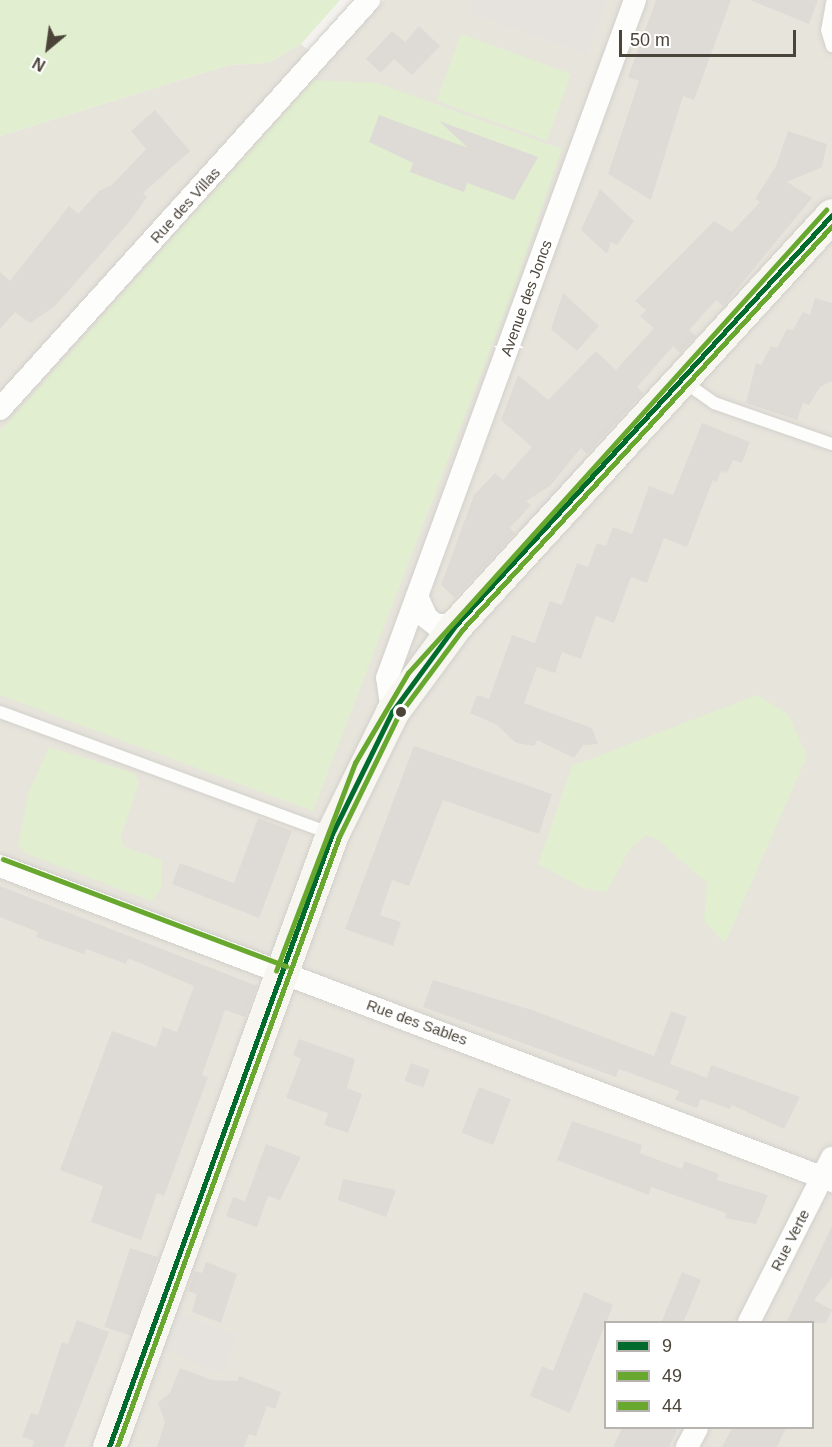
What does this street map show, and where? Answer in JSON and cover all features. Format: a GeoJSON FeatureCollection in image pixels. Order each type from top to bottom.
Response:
{"type":"FeatureCollection","features":[{"type":"Feature","properties":{"kind":"street","name":"Rue des Villas"},"geometry":{"type":"LineString","coordinates":[[0,410],[369,0]]}},
{"type":"Feature","properties":{"kind":"street","name":"Avenue des Joncs"},"geometry":{"type":"LineString","coordinates":[[392,712],[387,678],[635,0]]}},
{"type":"Feature","properties":{"kind":"street"},"geometry":{"type":"LineString","coordinates":[[109,1447],[332,834],[392,712],[456,626],[832,215]]}},
{"type":"Feature","properties":{"kind":"street"},"geometry":{"type":"LineString","coordinates":[[417,596],[427,618],[436,625],[456,626]]}},
{"type":"Feature","properties":{"kind":"street","name":"Rue des Sables"},"geometry":{"type":"LineString","coordinates":[[0,866],[283,973],[829,1172]]}},
{"type":"Feature","properties":{"kind":"street","name":"Rue Verte"},"geometry":{"type":"LineString","coordinates":[[750,1321],[829,1172]]}},
{"type":"Feature","properties":{"kind":"street"},"geometry":{"type":"LineString","coordinates":[[687,1447],[696,1429]]}},
{"type":"Feature","properties":{"kind":"lane"},"geometry":{"type":"LineString","coordinates":[[832,3],[827,30],[832,46]]}},
{"type":"Feature","properties":{"kind":"lane"},"geometry":{"type":"LineString","coordinates":[[682,380],[714,403],[832,444]]}},
{"type":"Feature","properties":{"kind":"lane"},"geometry":{"type":"LineString","coordinates":[[0,712],[332,834]]}},
{"type":"Feature","properties":{"kind":"shaded area"},"geometry":{"type":"Polygon","coordinates":[[[384,0],[832,0],[832,1447],[0,1447],[0,136],[229,65],[268,63],[301,44],[325,65],[384,0]]]}},
{"type":"Feature","properties":{"kind":"shaded area"},"geometry":{"type":"Polygon","coordinates":[[[474,0],[607,0],[587,54],[469,12],[474,0]]]}},
{"type":"Feature","properties":{"kind":"shaded area"},"geometry":{"type":"Polygon","coordinates":[[[579,459],[587,460],[522,530],[520,525],[579,459]]]}},
{"type":"Feature","properties":{"kind":"shaded area"},"geometry":{"type":"Polygon","coordinates":[[[178,1312],[237,1337],[221,1374],[162,1349],[178,1312]]]}},
{"type":"Feature","properties":{"kind":"green space"},"geometry":{"type":"Polygon","coordinates":[[[0,0],[340,0],[301,44],[268,63],[229,65],[0,136],[0,0]]]}},
{"type":"Feature","properties":{"kind":"green space"},"geometry":{"type":"Polygon","coordinates":[[[461,34],[571,74],[547,141],[437,101],[461,34]]]}},
{"type":"Feature","properties":{"kind":"green space"},"geometry":{"type":"Polygon","coordinates":[[[314,80],[377,83],[562,149],[513,291],[313,811],[0,695],[0,431],[314,80]]]}},
{"type":"Feature","properties":{"kind":"green space"},"geometry":{"type":"Polygon","coordinates":[[[757,695],[788,714],[807,756],[725,943],[704,921],[707,883],[657,839],[646,835],[630,849],[606,892],[583,888],[538,864],[572,766],[757,695]]]}},
{"type":"Feature","properties":{"kind":"green space"},"geometry":{"type":"Polygon","coordinates":[[[49,747],[134,773],[139,782],[121,836],[124,847],[162,860],[161,889],[151,901],[27,854],[18,845],[28,794],[49,747]]]}},
{"type":"Feature","properties":{"kind":"building"},"geometry":{"type":"Polygon","coordinates":[[[656,0],[731,0],[694,100],[683,96],[651,200],[608,174],[639,81],[628,77],[656,0]]]}},
{"type":"Feature","properties":{"kind":"building"},"geometry":{"type":"Polygon","coordinates":[[[750,0],[818,0],[809,24],[750,0]]]}},
{"type":"Feature","properties":{"kind":"building"},"geometry":{"type":"Polygon","coordinates":[[[419,26],[440,46],[412,75],[394,59],[381,73],[366,59],[392,31],[405,42],[419,26]]]}},
{"type":"Feature","properties":{"kind":"building"},"geometry":{"type":"Polygon","coordinates":[[[155,110],[190,151],[143,193],[147,197],[130,221],[54,307],[30,323],[15,312],[0,329],[0,272],[10,281],[69,206],[78,214],[99,191],[112,185],[146,149],[131,131],[155,110]]]}},
{"type":"Feature","properties":{"kind":"building"},"geometry":{"type":"Polygon","coordinates":[[[379,115],[468,148],[439,121],[538,157],[514,200],[467,183],[464,192],[410,172],[413,163],[369,142],[379,115]]]}},
{"type":"Feature","properties":{"kind":"building"},"geometry":{"type":"Polygon","coordinates":[[[788,131],[827,144],[822,167],[787,182],[812,198],[723,306],[716,300],[689,330],[696,336],[680,353],[673,346],[637,387],[643,393],[587,454],[581,448],[550,486],[526,501],[531,505],[510,528],[515,533],[455,598],[441,585],[474,495],[495,473],[503,480],[532,447],[501,420],[518,375],[548,400],[596,351],[616,370],[654,328],[640,316],[646,310],[635,301],[714,221],[732,232],[760,202],[755,199],[776,166],[788,131]]]}},
{"type":"Feature","properties":{"kind":"building"},"geometry":{"type":"Polygon","coordinates":[[[600,189],[634,221],[617,245],[611,242],[607,254],[581,230],[600,189]]]}},
{"type":"Feature","properties":{"kind":"building"},"geometry":{"type":"Polygon","coordinates":[[[563,293],[599,326],[577,351],[551,329],[563,293]]]}},
{"type":"Feature","properties":{"kind":"building"},"geometry":{"type":"Polygon","coordinates":[[[815,298],[832,303],[832,381],[820,387],[809,405],[803,403],[797,420],[746,403],[756,363],[761,365],[771,346],[777,348],[787,329],[793,330],[803,312],[810,315],[815,298]]]}},
{"type":"Feature","properties":{"kind":"building"},"geometry":{"type":"Polygon","coordinates":[[[702,423],[750,442],[742,463],[733,460],[727,473],[721,471],[717,482],[713,480],[687,547],[664,538],[647,583],[631,577],[614,623],[596,616],[581,659],[562,652],[555,673],[537,667],[524,703],[592,728],[598,744],[583,745],[574,758],[537,740],[534,746],[516,743],[497,725],[470,713],[477,695],[489,699],[512,635],[535,643],[550,601],[562,605],[577,563],[588,567],[597,543],[606,546],[613,527],[632,534],[649,486],[673,495],[702,423]]]}},
{"type":"Feature","properties":{"kind":"building"},"geometry":{"type":"Polygon","coordinates":[[[414,746],[552,794],[539,834],[443,800],[409,886],[392,880],[380,915],[401,922],[393,946],[345,929],[414,746]]]}},
{"type":"Feature","properties":{"kind":"building"},"geometry":{"type":"Polygon","coordinates":[[[258,818],[292,831],[259,918],[172,884],[180,863],[234,883],[258,818]]]}},
{"type":"Feature","properties":{"kind":"building"},"geometry":{"type":"Polygon","coordinates":[[[0,886],[257,986],[245,1017],[225,1010],[202,1075],[208,1077],[164,1196],[157,1193],[141,1240],[91,1222],[103,1186],[60,1170],[112,1031],[156,1047],[163,1027],[177,1032],[194,986],[128,958],[126,964],[86,949],[84,954],[36,937],[38,932],[0,917],[0,886]]]}},
{"type":"Feature","properties":{"kind":"building"},"geometry":{"type":"Polygon","coordinates":[[[433,980],[532,1010],[654,1056],[671,1011],[687,1017],[670,1064],[707,1078],[711,1065],[800,1097],[784,1129],[732,1105],[730,1109],[701,1099],[697,1108],[675,1100],[679,1091],[619,1069],[616,1077],[423,1007],[433,980]]]}},
{"type":"Feature","properties":{"kind":"building"},"geometry":{"type":"Polygon","coordinates":[[[299,1039],[355,1059],[347,1088],[362,1094],[348,1133],[324,1125],[328,1113],[286,1098],[301,1059],[293,1055],[299,1039]]]}},
{"type":"Feature","properties":{"kind":"building"},"geometry":{"type":"Polygon","coordinates":[[[411,1063],[430,1070],[423,1088],[405,1081],[411,1063]]]}},
{"type":"Feature","properties":{"kind":"building"},"geometry":{"type":"Polygon","coordinates":[[[479,1087],[511,1099],[493,1145],[461,1133],[479,1087]]]}},
{"type":"Feature","properties":{"kind":"building"},"geometry":{"type":"Polygon","coordinates":[[[572,1121],[642,1145],[640,1153],[682,1169],[684,1161],[719,1174],[717,1180],[768,1195],[756,1224],[725,1218],[726,1213],[651,1187],[649,1195],[557,1160],[572,1121]]]}},
{"type":"Feature","properties":{"kind":"building"},"geometry":{"type":"Polygon","coordinates":[[[266,1144],[301,1157],[280,1200],[268,1196],[257,1227],[226,1216],[233,1197],[245,1201],[266,1144]]]}},
{"type":"Feature","properties":{"kind":"building"},"geometry":{"type":"Polygon","coordinates":[[[343,1179],[396,1190],[386,1217],[338,1200],[343,1179]]]}},
{"type":"Feature","properties":{"kind":"building"},"geometry":{"type":"Polygon","coordinates":[[[832,1226],[832,1278],[814,1300],[832,1310],[826,1323],[787,1321],[832,1226]]]}},
{"type":"Feature","properties":{"kind":"building"},"geometry":{"type":"Polygon","coordinates":[[[130,1248],[158,1257],[132,1336],[104,1327],[130,1248]]]}},
{"type":"Feature","properties":{"kind":"building"},"geometry":{"type":"Polygon","coordinates":[[[206,1262],[237,1274],[221,1323],[192,1312],[197,1294],[188,1291],[195,1271],[202,1273],[206,1262]]]}},
{"type":"Feature","properties":{"kind":"building"},"geometry":{"type":"Polygon","coordinates":[[[682,1272],[701,1280],[684,1321],[662,1321],[682,1272]]]}},
{"type":"Feature","properties":{"kind":"building"},"geometry":{"type":"Polygon","coordinates":[[[584,1292],[613,1305],[607,1321],[604,1321],[604,1328],[570,1413],[530,1396],[542,1366],[553,1371],[584,1292]]]}},
{"type":"Feature","properties":{"kind":"building"},"geometry":{"type":"Polygon","coordinates":[[[77,1320],[109,1332],[64,1447],[32,1447],[34,1441],[22,1437],[31,1413],[38,1415],[62,1342],[68,1344],[77,1320]]]}},
{"type":"Feature","properties":{"kind":"building"},"geometry":{"type":"Polygon","coordinates":[[[180,1368],[212,1380],[237,1381],[239,1376],[281,1392],[275,1409],[267,1406],[256,1436],[249,1434],[244,1447],[157,1447],[165,1422],[158,1403],[170,1393],[180,1368]]]}},
{"type":"Feature","properties":{"kind":"building"},"geometry":{"type":"Polygon","coordinates":[[[622,1429],[678,1429],[669,1447],[613,1447],[622,1429]]]}},
{"type":"Feature","properties":{"kind":"building"},"geometry":{"type":"Polygon","coordinates":[[[731,1429],[786,1429],[777,1447],[722,1447],[731,1429]]]}},
{"type":"Feature","properties":{"kind":"transit line","name":"44"},"geometry":{"type":"LineString","coordinates":[[276,971],[355,763],[408,673],[826,210]]}},
{"type":"Feature","properties":{"kind":"transit line","name":"9"},"geometry":{"type":"LineString","coordinates":[[109,1447],[332,834],[392,712],[456,625],[832,215]]}},
{"type":"Feature","properties":{"kind":"transit line","name":"49"},"geometry":{"type":"LineString","coordinates":[[117,1447],[339,837],[398,716],[462,630],[832,226]]}},
{"type":"Feature","properties":{"kind":"transit line","name":"44"},"geometry":{"type":"LineString","coordinates":[[3,859],[286,966]]}}]}
